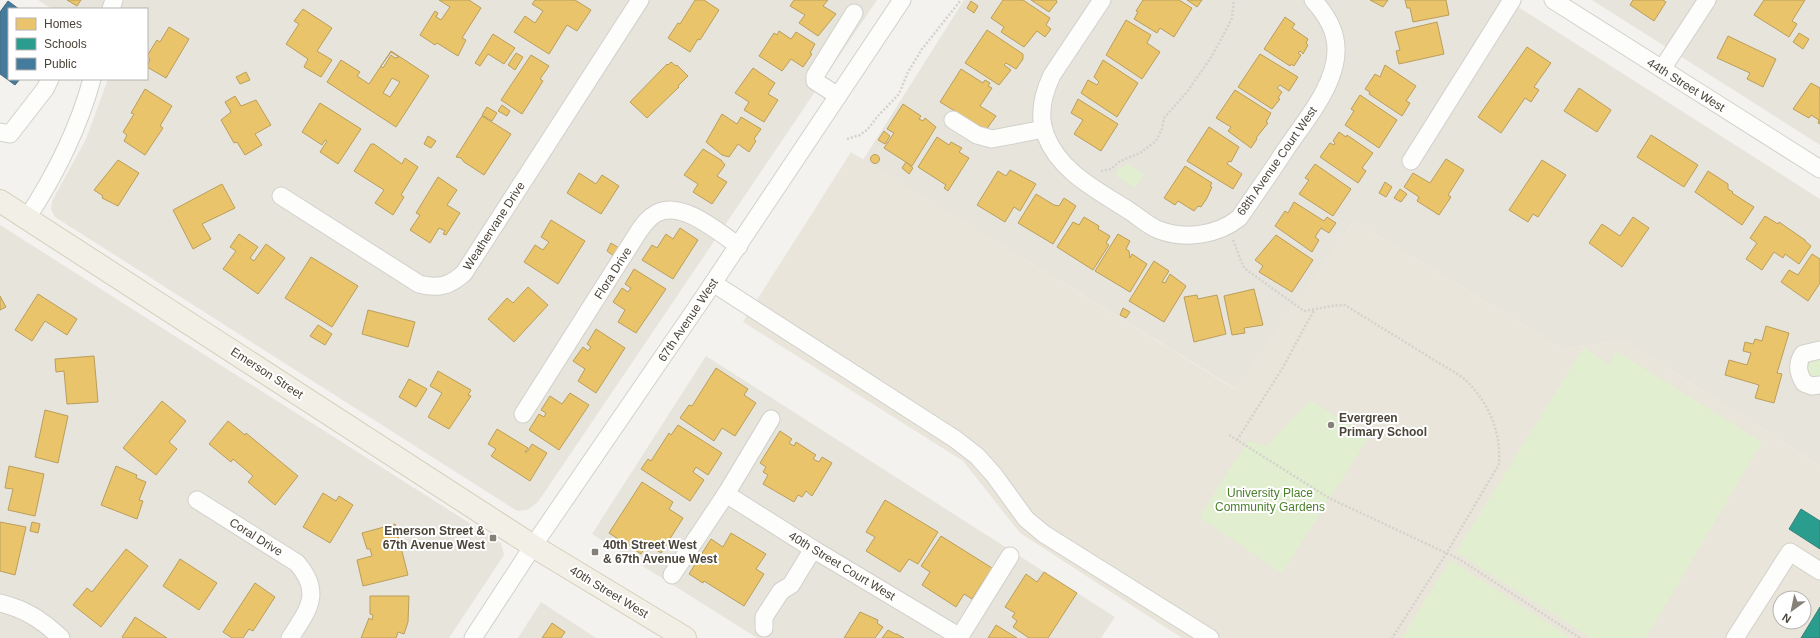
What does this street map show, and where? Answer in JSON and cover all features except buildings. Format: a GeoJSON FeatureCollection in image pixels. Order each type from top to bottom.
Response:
{"type":"FeatureCollection","features":[{"type":"Feature","properties":{"kind":"main road","name":"Emerson Street"},"geometry":{"type":"LineString","coordinates":[[0,201],[533,546]]}},
{"type":"Feature","properties":{"kind":"main road","name":"40th Street West"},"geometry":{"type":"LineString","coordinates":[[533,546],[685,638]]}},
{"type":"Feature","properties":{"kind":"street","name":"Weathervane Drive"},"geometry":{"type":"LineString","coordinates":[[281,196],[419,284],[443,287],[455,282],[464,273],[640,0]]}},
{"type":"Feature","properties":{"kind":"street","name":"67th Avenue West"},"geometry":{"type":"LineString","coordinates":[[473,638],[533,546],[713,283],[902,0]]}},
{"type":"Feature","properties":{"kind":"street","name":"68th Avenue Court West"},"geometry":{"type":"LineString","coordinates":[[1102,0],[1052,75],[1046,87],[1042,103],[1044,129],[1053,151],[1066,167],[1112,200],[1159,230],[1196,235],[1213,233],[1227,227],[1240,218],[1322,97],[1333,68],[1336,50],[1335,34],[1327,18],[1313,0]]}},
{"type":"Feature","properties":{"kind":"street"},"geometry":{"type":"LineString","coordinates":[[1411,161],[1512,0]]}},
{"type":"Feature","properties":{"kind":"street","name":"44th Street West"},"geometry":{"type":"LineString","coordinates":[[1553,0],[1820,169]]}},
{"type":"Feature","properties":{"kind":"street"},"geometry":{"type":"LineString","coordinates":[[1662,69],[1707,0]]}},
{"type":"Feature","properties":{"kind":"street"},"geometry":{"type":"LineString","coordinates":[[838,96],[815,81],[815,76],[854,13]]}},
{"type":"Feature","properties":{"kind":"street"},"geometry":{"type":"LineString","coordinates":[[0,132],[10,134],[45,89],[50,80]]}},
{"type":"Feature","properties":{"kind":"street"},"geometry":{"type":"LineString","coordinates":[[27,218],[44,193],[69,146],[79,121],[92,80]]}},
{"type":"Feature","properties":{"kind":"street"},"geometry":{"type":"LineString","coordinates":[[953,120],[977,136],[992,139],[1044,129]]}},
{"type":"Feature","properties":{"kind":"street","name":"Flora Drive"},"geometry":{"type":"LineString","coordinates":[[523,414],[639,231],[649,218],[664,210],[674,209],[686,213],[738,246]]}},
{"type":"Feature","properties":{"kind":"street"},"geometry":{"type":"LineString","coordinates":[[713,283],[955,439],[977,456],[994,475],[1026,518],[1044,534],[1210,638]]}},
{"type":"Feature","properties":{"kind":"street"},"geometry":{"type":"LineString","coordinates":[[1820,350],[1803,354],[1799,359],[1798,370],[1804,383],[1812,386],[1820,385]]}},
{"type":"Feature","properties":{"kind":"street"},"geometry":{"type":"LineString","coordinates":[[672,575],[726,494],[771,419]]}},
{"type":"Feature","properties":{"kind":"street","name":"40th Street Court West"},"geometry":{"type":"LineString","coordinates":[[726,494],[813,549],[960,638],[1010,556]]}},
{"type":"Feature","properties":{"kind":"street","name":"Coral Drive"},"geometry":{"type":"LineString","coordinates":[[197,500],[297,564],[306,573],[309,580],[312,597],[309,610],[290,638]]}},
{"type":"Feature","properties":{"kind":"street"},"geometry":{"type":"LineString","coordinates":[[760,633],[774,623],[790,597],[791,585],[813,549]]}},
{"type":"Feature","properties":{"kind":"street"},"geometry":{"type":"LineString","coordinates":[[1735,638],[1790,552],[1820,571]]}},
{"type":"Feature","properties":{"kind":"street"},"geometry":{"type":"LineString","coordinates":[[0,603],[32,614],[61,638]]}},
{"type":"Feature","properties":{"kind":"path"},"geometry":{"type":"LineString","coordinates":[[847,139],[860,135],[868,129],[877,117],[899,94],[908,72],[922,49],[961,0]]}},
{"type":"Feature","properties":{"kind":"path"},"geometry":{"type":"LineString","coordinates":[[1100,171],[1111,169],[1120,161],[1140,153],[1156,141],[1162,129],[1164,118],[1187,92],[1212,56],[1232,18],[1234,0]]}},
{"type":"Feature","properties":{"kind":"path"},"geometry":{"type":"LineString","coordinates":[[1227,227],[1244,268],[1304,311],[1333,305],[1345,305],[1453,372],[1473,387],[1490,413],[1497,430],[1500,447],[1499,464],[1446,554],[1392,638]]}},
{"type":"Feature","properties":{"kind":"path"},"geometry":{"type":"LineString","coordinates":[[1237,440],[1282,369],[1314,310]]}},
{"type":"Feature","properties":{"kind":"path"},"geometry":{"type":"LineString","coordinates":[[1229,436],[1329,498],[1459,560],[1580,638]]}},
{"type":"Feature","properties":{"kind":"shaded area"},"geometry":{"type":"Polygon","coordinates":[[[38,0],[877,0],[538,502],[527,510],[517,511],[55,217],[51,209],[52,201],[86,139],[108,80],[148,80],[148,8],[50,8],[38,0]]]}},
{"type":"Feature","properties":{"kind":"shaded area"},"geometry":{"type":"Polygon","coordinates":[[[964,0],[1507,0],[1820,199],[1820,466],[1624,340],[1563,349],[1354,221],[1236,389],[863,160],[964,0]]]}},
{"type":"Feature","properties":{"kind":"shaded area"},"geometry":{"type":"Polygon","coordinates":[[[1592,0],[1820,0],[1820,145],[1592,0]]]}},
{"type":"Feature","properties":{"kind":"shaded area","name":"Evergreen Primary School"},"geometry":{"type":"Polygon","coordinates":[[[851,152],[1235,389],[1354,221],[1563,349],[1624,340],[1820,466],[1820,638],[1182,638],[1020,533],[963,461],[743,322],[851,152]]]}},
{"type":"Feature","properties":{"kind":"shaded area"},"geometry":{"type":"Polygon","coordinates":[[[0,225],[501,543],[504,555],[449,638],[0,638],[0,225]]]}},
{"type":"Feature","properties":{"kind":"shaded area"},"geometry":{"type":"Polygon","coordinates":[[[706,356],[1115,617],[1101,638],[757,638],[592,534],[706,356]]]}},
{"type":"Feature","properties":{"kind":"shaded area"},"geometry":{"type":"Polygon","coordinates":[[[541,602],[596,638],[518,638],[541,602]]]}},
{"type":"Feature","properties":{"kind":"green space"},"geometry":{"type":"Polygon","coordinates":[[[1128,164],[1143,174],[1143,177],[1137,186],[1133,187],[1116,176],[1118,169],[1128,164]]]}},
{"type":"Feature","properties":{"kind":"green space"},"geometry":{"type":"Polygon","coordinates":[[[1584,347],[1609,365],[1616,351],[1762,442],[1646,638],[1591,638],[1456,552],[1584,347]]]}},
{"type":"Feature","properties":{"kind":"green space"},"geometry":{"type":"Polygon","coordinates":[[[1820,356],[1820,375],[1818,377],[1808,374],[1806,360],[1820,356]]]}},
{"type":"Feature","properties":{"kind":"green space","name":"University Place Community Gardens"},"geometry":{"type":"Polygon","coordinates":[[[1310,400],[1369,437],[1282,573],[1199,517],[1248,441],[1267,446],[1310,400]]]}},
{"type":"Feature","properties":{"kind":"green space"},"geometry":{"type":"Polygon","coordinates":[[[1450,560],[1571,638],[1402,638],[1450,560]]]}},
{"type":"Feature","properties":{"kind":"place","name":"Evergreen Primary School"},"geometry":{"type":"Point","coordinates":[1331,425]}},
{"type":"Feature","properties":{"kind":"place","name":"Emerson Street & 67th Avenue West"},"geometry":{"type":"Point","coordinates":[493,538]}},
{"type":"Feature","properties":{"kind":"place","name":"40th Street West & 67th Avenue West"},"geometry":{"type":"Point","coordinates":[595,552]}}]}
